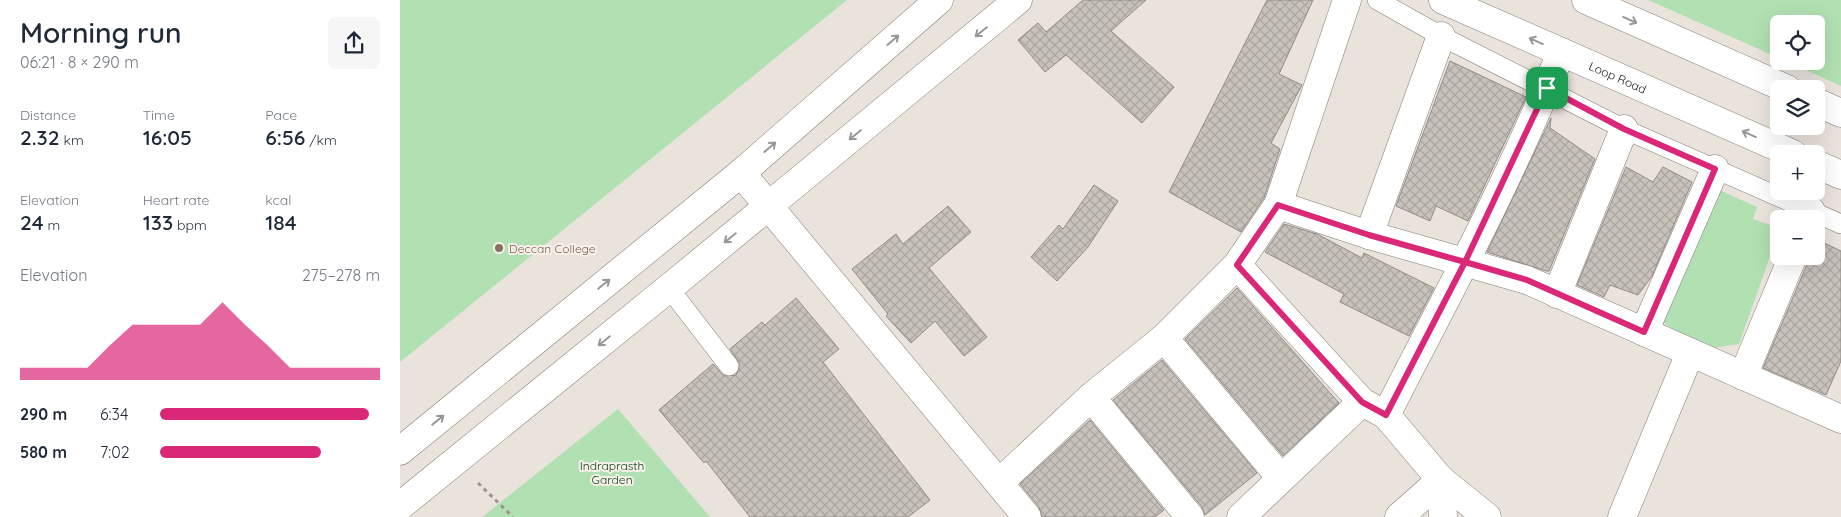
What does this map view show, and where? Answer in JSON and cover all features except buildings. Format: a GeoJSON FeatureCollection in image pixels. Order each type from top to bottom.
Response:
{"type":"FeatureCollection","features":[{"type":"Feature","properties":{"kind":"street"},"geometry":{"type":"LineString","coordinates":[[400,451],[741,173],[939,0]]}},
{"type":"Feature","properties":{"kind":"street"},"geometry":{"type":"LineString","coordinates":[[400,506],[669,288],[1018,0]]}},
{"type":"Feature","properties":{"kind":"street"},"geometry":{"type":"LineString","coordinates":[[999,483],[1091,397],[1164,338],[1237,265],[1278,205],[1347,0]]}},
{"type":"Feature","properties":{"kind":"street","name":"Loop Road"},"geometry":{"type":"LineString","coordinates":[[1443,0],[1773,145]]}},
{"type":"Feature","properties":{"kind":"street"},"geometry":{"type":"LineString","coordinates":[[1586,0],[1770,81]]}},
{"type":"Feature","properties":{"kind":"street"},"geometry":{"type":"LineString","coordinates":[[1369,235],[1441,36]]}},
{"type":"Feature","properties":{"kind":"street"},"geometry":{"type":"LineString","coordinates":[[1386,415],[1465,262],[1547,88],[1561,52]]}},
{"type":"Feature","properties":{"kind":"street"},"geometry":{"type":"LineString","coordinates":[[1825,106],[1841,113]]}},
{"type":"Feature","properties":{"kind":"street"},"geometry":{"type":"LineString","coordinates":[[1557,294],[1624,129]]}},
{"type":"Feature","properties":{"kind":"street"},"geometry":{"type":"LineString","coordinates":[[1825,168],[1841,175]]}},
{"type":"Feature","properties":{"kind":"street"},"geometry":{"type":"LineString","coordinates":[[1644,332],[1715,169]]}},
{"type":"Feature","properties":{"kind":"street"},"geometry":{"type":"LineString","coordinates":[[741,173],[1028,517]]}},
{"type":"Feature","properties":{"kind":"street"},"geometry":{"type":"LineString","coordinates":[[1278,205],[1369,235],[1527,280],[1743,376],[1840,415]]}},
{"type":"Feature","properties":{"kind":"street"},"geometry":{"type":"LineString","coordinates":[[1237,265],[1362,402],[1386,415],[1441,480],[1487,517]]}},
{"type":"Feature","properties":{"kind":"street"},"geometry":{"type":"LineString","coordinates":[[1743,376],[1789,265]]}},
{"type":"Feature","properties":{"kind":"street"},"geometry":{"type":"LineString","coordinates":[[1164,338],[1281,478]]}},
{"type":"Feature","properties":{"kind":"street"},"geometry":{"type":"LineString","coordinates":[[1622,517],[1690,353]]}},
{"type":"Feature","properties":{"kind":"street"},"geometry":{"type":"LineString","coordinates":[[1091,397],[1190,517]]}},
{"type":"Feature","properties":{"kind":"street"},"geometry":{"type":"LineString","coordinates":[[1241,517],[1362,402]]}},
{"type":"Feature","properties":{"kind":"street"},"geometry":{"type":"LineString","coordinates":[[1399,517],[1441,480]]}},
{"type":"Feature","properties":{"kind":"street"},"geometry":{"type":"LineString","coordinates":[[1441,480],[1444,517]]}},
{"type":"Feature","properties":{"kind":"lane"},"geometry":{"type":"LineString","coordinates":[[1377,0],[1441,36],[1547,88],[1624,129],[1715,169],[1800,210]]}},
{"type":"Feature","properties":{"kind":"lane"},"geometry":{"type":"LineString","coordinates":[[1825,219],[1841,224]]}},
{"type":"Feature","properties":{"kind":"lane"},"geometry":{"type":"LineString","coordinates":[[669,288],[729,366]]}},
{"type":"Feature","properties":{"kind":"path"},"geometry":{"type":"LineString","coordinates":[[458,460],[504,511],[513,517]]}},
{"type":"Feature","properties":{"kind":"green space","name":"Deccan College"},"geometry":{"type":"Polygon","coordinates":[[[400,0],[847,0],[400,362],[400,0]]]}},
{"type":"Feature","properties":{"kind":"green space"},"geometry":{"type":"Polygon","coordinates":[[[1648,0],[1841,0],[1841,86],[1806,70],[1825,70],[1825,15],[1770,15],[1770,54],[1648,0]]]}},
{"type":"Feature","properties":{"kind":"green space"},"geometry":{"type":"Polygon","coordinates":[[[1715,188],[1757,207],[1753,219],[1770,225],[1770,256],[1739,344],[1706,349],[1662,322],[1715,188]]]}},
{"type":"Feature","properties":{"kind":"green space","name":"Indraprasth Garden"},"geometry":{"type":"Polygon","coordinates":[[[618,409],[710,517],[482,517],[618,409]]]}},
{"type":"Feature","properties":{"kind":"place","name":"Deccan College"},"geometry":{"type":"Point","coordinates":[499,248]}},
{"type":"Feature","properties":{"kind":"route"},"geometry":{"type":"LineString","coordinates":[[1547,88],[1465,262],[1369,235],[1278,205],[1237,265],[1362,402],[1386,415],[1465,262],[1527,280],[1644,332],[1715,169],[1624,129],[1547,88]]}}]}
